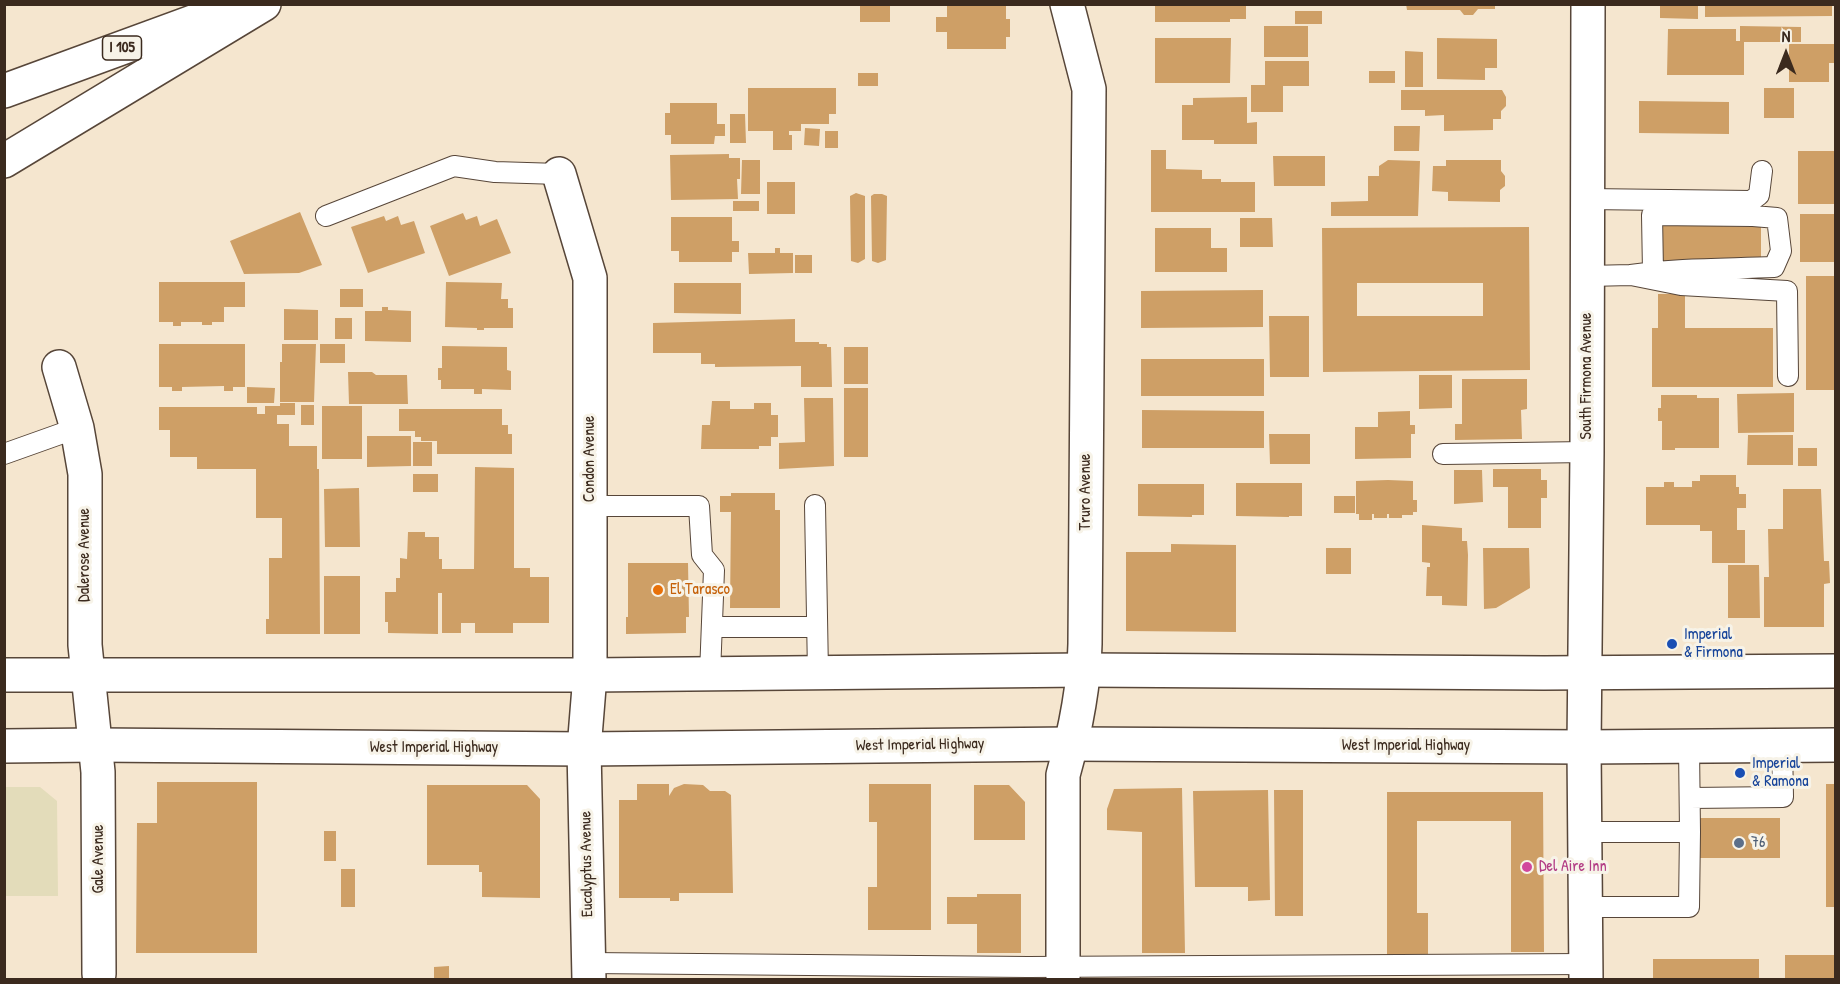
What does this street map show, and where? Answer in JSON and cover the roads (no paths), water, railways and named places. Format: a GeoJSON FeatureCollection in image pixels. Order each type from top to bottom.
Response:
{"type":"FeatureCollection","features":[{"type":"Feature","properties":{"kind":"main road","name":"I 105"},"geometry":{"type":"LineString","coordinates":[[4,91],[240,4]]}},
{"type":"Feature","properties":{"kind":"main road"},"geometry":{"type":"LineString","coordinates":[[4,161],[264,4]]}},
{"type":"Feature","properties":{"kind":"main road","name":"Truro Avenue"},"geometry":{"type":"LineString","coordinates":[[1063,973],[1063,775],[1084,670],[1089,89],[1067,4]]}},
{"type":"Feature","properties":{"kind":"main road","name":"South Firmona Avenue"},"geometry":{"type":"LineString","coordinates":[[1586,972],[1584,673],[1588,4]]}},
{"type":"Feature","properties":{"kind":"main road","name":"Condon Avenue"},"geometry":{"type":"LineString","coordinates":[[559,174],[590,278],[590,675],[584,749]]}},
{"type":"Feature","properties":{"kind":"main road","name":"Dalerose Avenue"},"geometry":{"type":"LineString","coordinates":[[59,367],[77,428],[85,474],[87,675],[96,745]]}},
{"type":"Feature","properties":{"kind":"main road"},"geometry":{"type":"LineString","coordinates":[[4,675],[590,675],[1084,670],[1584,673],[1836,671]]}},
{"type":"Feature","properties":{"kind":"main road","name":"West Imperial Highway"},"geometry":{"type":"LineString","coordinates":[[4,746],[584,749],[1071,744],[1584,747],[1836,745]]}},
{"type":"Feature","properties":{"kind":"main road","name":"Gale Avenue"},"geometry":{"type":"LineString","coordinates":[[96,745],[102,977]]}},
{"type":"Feature","properties":{"kind":"main road","name":"Eucalyptus Avenue"},"geometry":{"type":"LineString","coordinates":[[584,749],[589,971]]}},
{"type":"Feature","properties":{"kind":"lane"},"geometry":{"type":"LineString","coordinates":[[326,216],[454,166],[495,172],[559,174]]}},
{"type":"Feature","properties":{"kind":"lane"},"geometry":{"type":"LineString","coordinates":[[1587,198],[1751,201],[1759,195],[1762,171]]}},
{"type":"Feature","properties":{"kind":"lane"},"geometry":{"type":"LineString","coordinates":[[1588,276],[1631,275],[1653,272],[1666,270],[1774,267],[1781,251],[1777,219],[1753,216],[1652,215],[1653,272]]}},
{"type":"Feature","properties":{"kind":"lane"},"geometry":{"type":"LineString","coordinates":[[1631,275],[1681,285],[1787,291],[1788,376]]}},
{"type":"Feature","properties":{"kind":"lane"},"geometry":{"type":"LineString","coordinates":[[4,454],[77,428]]}},
{"type":"Feature","properties":{"kind":"lane"},"geometry":{"type":"LineString","coordinates":[[1443,454],[1587,453]]}},
{"type":"Feature","properties":{"kind":"lane"},"geometry":{"type":"LineString","coordinates":[[815,505],[818,673]]}},
{"type":"Feature","properties":{"kind":"lane"},"geometry":{"type":"LineString","coordinates":[[590,506],[699,506],[702,555],[714,570],[710,674]]}},
{"type":"Feature","properties":{"kind":"lane"},"geometry":{"type":"LineString","coordinates":[[712,627],[817,627]]}},
{"type":"Feature","properties":{"kind":"lane"},"geometry":{"type":"LineString","coordinates":[[1690,798],[1783,797],[1782,745]]}},
{"type":"Feature","properties":{"kind":"lane"},"geometry":{"type":"LineString","coordinates":[[1586,907],[1689,907],[1689,746]]}},
{"type":"Feature","properties":{"kind":"lane"},"geometry":{"type":"LineString","coordinates":[[1585,832],[1690,832]]}},
{"type":"Feature","properties":{"kind":"lane"},"geometry":{"type":"LineString","coordinates":[[589,971],[1586,972]]}},
{"type":"Feature","properties":{"kind":"place","name":"El Tarasco"},"geometry":{"type":"Point","coordinates":[658,590]}},
{"type":"Feature","properties":{"kind":"place","name":"Imperial & Firmona"},"geometry":{"type":"Point","coordinates":[1672,644]}},
{"type":"Feature","properties":{"kind":"place","name":"Imperial & Ramona"},"geometry":{"type":"Point","coordinates":[1740,773]}},
{"type":"Feature","properties":{"kind":"place","name":"76"},"geometry":{"type":"Point","coordinates":[1739,843]}},
{"type":"Feature","properties":{"kind":"place","name":"Del Aire Inn"},"geometry":{"type":"Point","coordinates":[1527,867]}}]}
